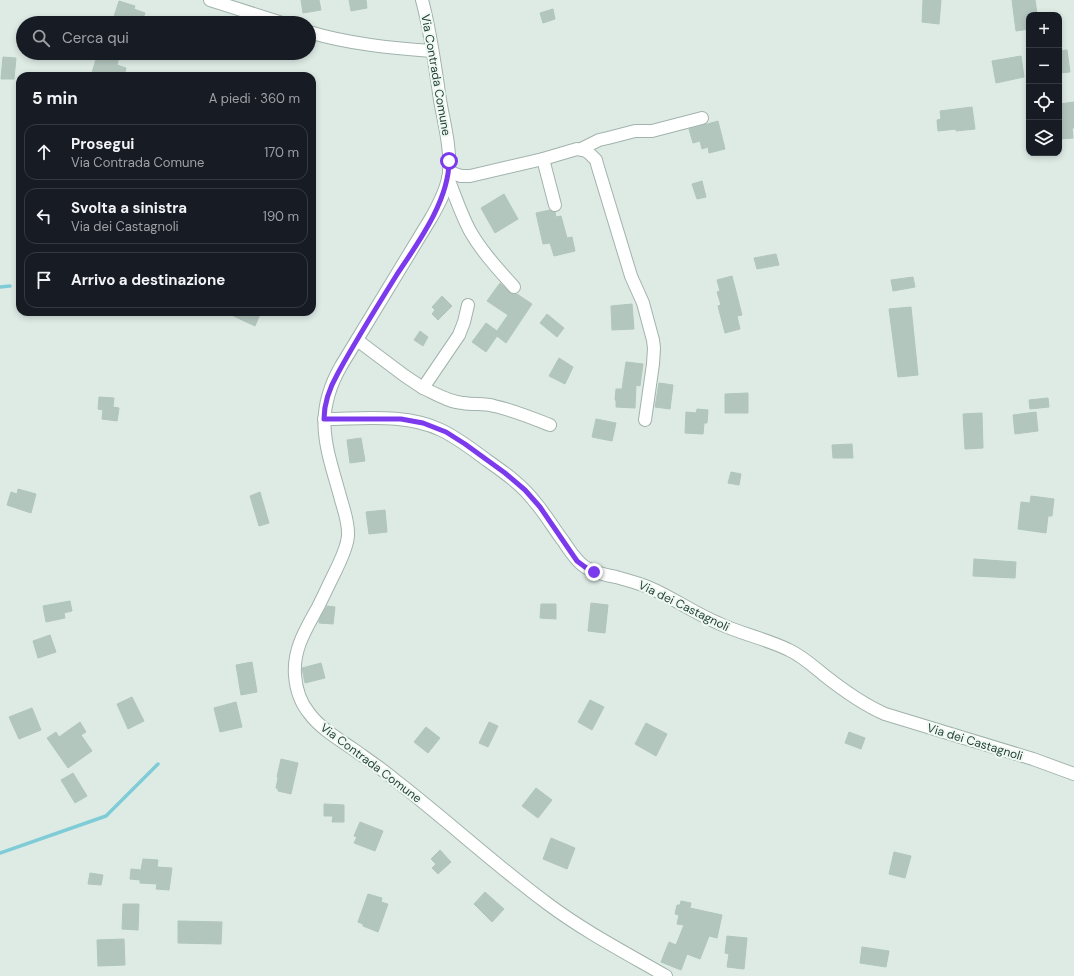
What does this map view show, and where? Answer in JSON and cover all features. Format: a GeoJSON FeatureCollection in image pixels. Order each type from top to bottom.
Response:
{"type":"FeatureCollection","features":[{"type":"Feature","properties":{"kind":"street"},"geometry":{"type":"LineString","coordinates":[[210,0],[260,16]]}},
{"type":"Feature","properties":{"kind":"street","name":"Via Contrada Comune"},"geometry":{"type":"LineString","coordinates":[[422,0],[428,26],[448,144],[448,175],[442,195],[429,223],[334,380],[326,404],[324,419],[327,444],[346,519],[348,535],[346,546],[339,562],[320,603],[302,634],[297,649],[295,680],[298,694],[305,708],[315,720],[329,732],[395,780],[547,904],[571,920],[666,976]]}},
{"type":"Feature","properties":{"kind":"street"},"geometry":{"type":"LineString","coordinates":[[316,34],[361,44],[432,51]]}},
{"type":"Feature","properties":{"kind":"street"},"geometry":{"type":"LineString","coordinates":[[581,150],[599,140],[621,134],[634,131],[652,131],[702,118]]}},
{"type":"Feature","properties":{"kind":"street"},"geometry":{"type":"LineString","coordinates":[[514,287],[486,254],[474,237],[460,210],[448,175],[470,176],[543,159],[574,150],[581,150],[590,154],[596,160],[631,276],[644,307],[653,340],[653,364],[645,420]]}},
{"type":"Feature","properties":{"kind":"street"},"geometry":{"type":"LineString","coordinates":[[543,159],[555,205]]}},
{"type":"Feature","properties":{"kind":"street"},"geometry":{"type":"LineString","coordinates":[[423,388],[459,335],[468,305]]}},
{"type":"Feature","properties":{"kind":"street"},"geometry":{"type":"LineString","coordinates":[[357,340],[405,376],[423,388],[443,398],[463,403],[496,406],[550,425]]}},
{"type":"Feature","properties":{"kind":"street","name":"Via dei Castagnoli"},"geometry":{"type":"LineString","coordinates":[[324,419],[401,419],[423,423],[441,430],[465,444],[520,485],[540,507],[577,561],[589,569],[650,588],[716,623],[791,651],[854,698],[885,714],[1029,758],[1074,774]]}},
{"type":"Feature","properties":{"kind":"building"},"geometry":{"type":"Polygon","coordinates":[[[301,0],[319,0],[321,10],[303,13],[301,0]]]}},
{"type":"Feature","properties":{"kind":"building"},"geometry":{"type":"Polygon","coordinates":[[[349,0],[366,0],[367,8],[351,11],[349,0]]]}},
{"type":"Feature","properties":{"kind":"building"},"geometry":{"type":"Polygon","coordinates":[[[923,0],[941,0],[939,24],[922,22],[923,0]]]}},
{"type":"Feature","properties":{"kind":"building"},"geometry":{"type":"Polygon","coordinates":[[[1012,0],[1035,0],[1037,12],[1026,12],[1026,29],[1016,31],[1012,0]]]}},
{"type":"Feature","properties":{"kind":"building"},"geometry":{"type":"Polygon","coordinates":[[[119,1],[135,6],[134,9],[145,13],[144,16],[114,16],[119,1]]]}},
{"type":"Feature","properties":{"kind":"building"},"geometry":{"type":"Polygon","coordinates":[[[553,9],[555,19],[543,23],[540,13],[553,9]]]}},
{"type":"Feature","properties":{"kind":"building"},"geometry":{"type":"Polygon","coordinates":[[[1067,50],[1070,72],[1062,73],[1062,51],[1067,50]]]}},
{"type":"Feature","properties":{"kind":"building"},"geometry":{"type":"Polygon","coordinates":[[[1021,56],[1024,77],[996,83],[992,61],[1021,56]]]}},
{"type":"Feature","properties":{"kind":"building"},"geometry":{"type":"Polygon","coordinates":[[[3,57],[16,58],[14,79],[1,79],[3,57]]]}},
{"type":"Feature","properties":{"kind":"building"},"geometry":{"type":"Polygon","coordinates":[[[96,60],[118,60],[117,65],[126,68],[125,72],[92,72],[96,60]]]}},
{"type":"Feature","properties":{"kind":"building"},"geometry":{"type":"Polygon","coordinates":[[[1074,102],[1074,128],[1072,128],[1073,138],[1062,139],[1062,104],[1074,102]]]}},
{"type":"Feature","properties":{"kind":"building"},"geometry":{"type":"Polygon","coordinates":[[[972,107],[975,129],[938,131],[937,120],[941,119],[940,111],[972,107]]]}},
{"type":"Feature","properties":{"kind":"building"},"geometry":{"type":"Polygon","coordinates":[[[718,121],[725,149],[709,153],[708,147],[702,149],[700,141],[693,143],[689,129],[718,121]]]}},
{"type":"Feature","properties":{"kind":"building"},"geometry":{"type":"Polygon","coordinates":[[[702,181],[706,197],[697,199],[692,184],[702,181]]]}},
{"type":"Feature","properties":{"kind":"building"},"geometry":{"type":"Polygon","coordinates":[[[504,194],[518,219],[495,233],[481,208],[504,194]]]}},
{"type":"Feature","properties":{"kind":"building"},"geometry":{"type":"Polygon","coordinates":[[[550,210],[555,212],[556,217],[561,216],[567,238],[572,237],[575,251],[554,256],[550,243],[543,244],[536,213],[550,210]]]}},
{"type":"Feature","properties":{"kind":"building"},"geometry":{"type":"Polygon","coordinates":[[[776,254],[779,265],[757,269],[754,258],[776,254]]]}},
{"type":"Feature","properties":{"kind":"building"},"geometry":{"type":"Polygon","coordinates":[[[732,276],[742,315],[737,316],[740,329],[725,333],[718,306],[721,305],[717,292],[720,291],[717,280],[732,276]]]}},
{"type":"Feature","properties":{"kind":"building"},"geometry":{"type":"Polygon","coordinates":[[[913,277],[915,287],[893,291],[891,280],[913,277]]]}},
{"type":"Feature","properties":{"kind":"building"},"geometry":{"type":"Polygon","coordinates":[[[500,283],[512,294],[517,294],[532,304],[506,343],[497,336],[486,352],[472,342],[486,323],[497,331],[508,315],[487,301],[500,283]]]}},
{"type":"Feature","properties":{"kind":"building"},"geometry":{"type":"Polygon","coordinates":[[[442,296],[452,306],[438,320],[432,314],[435,310],[432,307],[442,296]]]}},
{"type":"Feature","properties":{"kind":"building"},"geometry":{"type":"Polygon","coordinates":[[[632,304],[634,329],[612,330],[611,306],[632,304]]]}},
{"type":"Feature","properties":{"kind":"building"},"geometry":{"type":"Polygon","coordinates":[[[911,307],[918,375],[898,377],[889,309],[911,307]]]}},
{"type":"Feature","properties":{"kind":"building"},"geometry":{"type":"Polygon","coordinates":[[[547,314],[564,328],[557,337],[540,323],[547,314]]]}},
{"type":"Feature","properties":{"kind":"building"},"geometry":{"type":"Polygon","coordinates":[[[234,316],[259,316],[255,326],[234,316]]]}},
{"type":"Feature","properties":{"kind":"building"},"geometry":{"type":"Polygon","coordinates":[[[420,331],[428,337],[423,346],[414,340],[420,331]]]}},
{"type":"Feature","properties":{"kind":"building"},"geometry":{"type":"Polygon","coordinates":[[[559,358],[573,367],[565,384],[549,376],[559,358]]]}},
{"type":"Feature","properties":{"kind":"building"},"geometry":{"type":"Polygon","coordinates":[[[626,362],[643,364],[640,386],[636,385],[635,408],[616,407],[616,389],[622,389],[626,362]]]}},
{"type":"Feature","properties":{"kind":"building"},"geometry":{"type":"Polygon","coordinates":[[[659,383],[673,385],[670,409],[655,407],[659,383]]]}},
{"type":"Feature","properties":{"kind":"building"},"geometry":{"type":"Polygon","coordinates":[[[748,393],[748,413],[725,413],[725,394],[748,393]]]}},
{"type":"Feature","properties":{"kind":"building"},"geometry":{"type":"Polygon","coordinates":[[[99,397],[114,398],[113,407],[119,408],[117,421],[102,419],[103,410],[98,409],[99,397]]]}},
{"type":"Feature","properties":{"kind":"building"},"geometry":{"type":"Polygon","coordinates":[[[1048,398],[1049,407],[1030,409],[1029,400],[1048,398]]]}},
{"type":"Feature","properties":{"kind":"building"},"geometry":{"type":"Polygon","coordinates":[[[697,409],[708,410],[707,423],[704,423],[703,434],[685,433],[686,412],[696,413],[697,409]]]}},
{"type":"Feature","properties":{"kind":"building"},"geometry":{"type":"Polygon","coordinates":[[[1036,412],[1038,431],[1015,434],[1013,415],[1036,412]]]}},
{"type":"Feature","properties":{"kind":"building"},"geometry":{"type":"Polygon","coordinates":[[[982,413],[983,448],[965,449],[963,414],[982,413]]]}},
{"type":"Feature","properties":{"kind":"building"},"geometry":{"type":"Polygon","coordinates":[[[596,419],[616,423],[612,441],[592,437],[596,419]]]}},
{"type":"Feature","properties":{"kind":"building"},"geometry":{"type":"Polygon","coordinates":[[[361,438],[365,461],[350,463],[347,440],[361,438]]]}},
{"type":"Feature","properties":{"kind":"building"},"geometry":{"type":"Polygon","coordinates":[[[852,444],[853,458],[833,458],[832,445],[852,444]]]}},
{"type":"Feature","properties":{"kind":"building"},"geometry":{"type":"Polygon","coordinates":[[[731,472],[741,474],[739,485],[728,483],[731,472]]]}},
{"type":"Feature","properties":{"kind":"building"},"geometry":{"type":"Polygon","coordinates":[[[18,489],[36,494],[31,513],[7,505],[11,492],[17,494],[18,489]]]}},
{"type":"Feature","properties":{"kind":"building"},"geometry":{"type":"Polygon","coordinates":[[[260,492],[269,523],[259,526],[250,496],[260,492]]]}},
{"type":"Feature","properties":{"kind":"building"},"geometry":{"type":"Polygon","coordinates":[[[1031,496],[1054,499],[1052,516],[1048,516],[1046,533],[1018,529],[1021,502],[1030,503],[1031,496]]]}},
{"type":"Feature","properties":{"kind":"building"},"geometry":{"type":"Polygon","coordinates":[[[385,510],[387,532],[369,534],[366,512],[385,510]]]}},
{"type":"Feature","properties":{"kind":"building"},"geometry":{"type":"Polygon","coordinates":[[[974,559],[1016,562],[1015,578],[973,576],[974,559]]]}},
{"type":"Feature","properties":{"kind":"building"},"geometry":{"type":"Polygon","coordinates":[[[70,601],[72,611],[64,613],[65,618],[46,622],[43,606],[70,601]]]}},
{"type":"Feature","properties":{"kind":"building"},"geometry":{"type":"Polygon","coordinates":[[[591,603],[608,605],[605,633],[588,631],[591,603]]]}},
{"type":"Feature","properties":{"kind":"building"},"geometry":{"type":"Polygon","coordinates":[[[541,604],[556,604],[556,619],[540,618],[541,604]]]}},
{"type":"Feature","properties":{"kind":"building"},"geometry":{"type":"Polygon","coordinates":[[[327,606],[335,607],[333,624],[319,623],[319,620],[327,606]]]}},
{"type":"Feature","properties":{"kind":"building"},"geometry":{"type":"Polygon","coordinates":[[[50,635],[56,652],[38,658],[33,641],[50,635]]]}},
{"type":"Feature","properties":{"kind":"building"},"geometry":{"type":"Polygon","coordinates":[[[252,662],[257,692],[241,695],[236,665],[252,662]]]}},
{"type":"Feature","properties":{"kind":"building"},"geometry":{"type":"Polygon","coordinates":[[[321,663],[325,678],[305,683],[302,668],[321,663]]]}},
{"type":"Feature","properties":{"kind":"building"},"geometry":{"type":"Polygon","coordinates":[[[132,697],[144,721],[128,729],[117,704],[132,697]]]}},
{"type":"Feature","properties":{"kind":"building"},"geometry":{"type":"Polygon","coordinates":[[[590,700],[604,707],[592,730],[578,722],[590,700]]]}},
{"type":"Feature","properties":{"kind":"building"},"geometry":{"type":"Polygon","coordinates":[[[236,702],[242,727],[220,732],[214,708],[236,702]]]}},
{"type":"Feature","properties":{"kind":"building"},"geometry":{"type":"Polygon","coordinates":[[[32,708],[41,730],[19,739],[9,717],[32,708]]]}},
{"type":"Feature","properties":{"kind":"building"},"geometry":{"type":"Polygon","coordinates":[[[80,722],[86,732],[81,735],[92,751],[68,768],[47,738],[56,732],[59,737],[80,722]]]}},
{"type":"Feature","properties":{"kind":"building"},"geometry":{"type":"Polygon","coordinates":[[[489,722],[498,726],[488,747],[479,743],[489,722]]]}},
{"type":"Feature","properties":{"kind":"building"},"geometry":{"type":"Polygon","coordinates":[[[646,723],[667,734],[656,756],[635,744],[646,723]]]}},
{"type":"Feature","properties":{"kind":"building"},"geometry":{"type":"Polygon","coordinates":[[[426,727],[440,738],[428,753],[414,742],[426,727]]]}},
{"type":"Feature","properties":{"kind":"building"},"geometry":{"type":"Polygon","coordinates":[[[849,732],[865,738],[861,749],[845,743],[849,732]]]}},
{"type":"Feature","properties":{"kind":"building"},"geometry":{"type":"Polygon","coordinates":[[[281,759],[298,763],[291,794],[278,791],[276,788],[281,759]]]}},
{"type":"Feature","properties":{"kind":"building"},"geometry":{"type":"Polygon","coordinates":[[[73,773],[87,796],[75,803],[61,780],[73,773]]]}},
{"type":"Feature","properties":{"kind":"building"},"geometry":{"type":"Polygon","coordinates":[[[536,788],[552,800],[538,818],[522,806],[536,788]]]}},
{"type":"Feature","properties":{"kind":"building"},"geometry":{"type":"Polygon","coordinates":[[[324,804],[344,805],[344,822],[332,822],[333,816],[324,816],[324,804]]]}},
{"type":"Feature","properties":{"kind":"building"},"geometry":{"type":"Polygon","coordinates":[[[360,822],[383,831],[375,851],[354,843],[357,837],[354,836],[360,822]]]}},
{"type":"Feature","properties":{"kind":"building"},"geometry":{"type":"Polygon","coordinates":[[[551,838],[575,848],[567,869],[543,859],[551,838]]]}},
{"type":"Feature","properties":{"kind":"building"},"geometry":{"type":"Polygon","coordinates":[[[440,850],[451,862],[438,874],[432,868],[436,864],[431,859],[440,850]]]}},
{"type":"Feature","properties":{"kind":"building"},"geometry":{"type":"Polygon","coordinates":[[[894,852],[911,856],[905,878],[889,874],[894,852]]]}},
{"type":"Feature","properties":{"kind":"building"},"geometry":{"type":"Polygon","coordinates":[[[143,859],[158,860],[157,867],[172,868],[169,890],[156,889],[157,884],[140,883],[140,880],[130,879],[131,869],[141,870],[143,859]]]}},
{"type":"Feature","properties":{"kind":"building"},"geometry":{"type":"Polygon","coordinates":[[[90,873],[103,875],[101,885],[88,884],[90,873]]]}},
{"type":"Feature","properties":{"kind":"building"},"geometry":{"type":"Polygon","coordinates":[[[485,892],[504,909],[492,922],[474,904],[485,892]]]}},
{"type":"Feature","properties":{"kind":"building"},"geometry":{"type":"Polygon","coordinates":[[[368,894],[382,898],[381,902],[388,904],[378,932],[363,926],[363,924],[358,922],[368,894]]]}},
{"type":"Feature","properties":{"kind":"building"},"geometry":{"type":"Polygon","coordinates":[[[681,901],[691,903],[690,908],[722,915],[717,938],[709,936],[700,959],[687,954],[681,970],[661,962],[669,942],[676,945],[684,925],[677,924],[679,915],[675,914],[677,905],[680,905],[681,901]]]}},
{"type":"Feature","properties":{"kind":"building"},"geometry":{"type":"Polygon","coordinates":[[[123,904],[139,904],[138,930],[122,929],[123,904]]]}},
{"type":"Feature","properties":{"kind":"building"},"geometry":{"type":"Polygon","coordinates":[[[178,921],[222,922],[221,944],[178,943],[178,921]]]}},
{"type":"Feature","properties":{"kind":"building"},"geometry":{"type":"Polygon","coordinates":[[[727,936],[747,938],[744,969],[727,967],[729,954],[725,953],[727,936]]]}},
{"type":"Feature","properties":{"kind":"building"},"geometry":{"type":"Polygon","coordinates":[[[124,939],[125,965],[98,966],[97,940],[124,939]]]}},
{"type":"Feature","properties":{"kind":"building"},"geometry":{"type":"Polygon","coordinates":[[[862,947],[889,951],[886,967],[860,963],[862,947]]]}},
{"type":"Feature","properties":{"kind":"waterway"},"geometry":{"type":"LineString","coordinates":[[0,287],[10,286]]}},
{"type":"Feature","properties":{"kind":"waterway"},"geometry":{"type":"LineString","coordinates":[[0,853],[106,816],[158,764]]}},
{"type":"Feature","properties":{"kind":"route"},"geometry":{"type":"LineString","coordinates":[[449,161],[449,172],[446,185],[436,209],[332,384],[325,408],[324,419],[392,418],[423,423],[446,432],[465,444],[520,485],[540,507],[577,561],[594,572]]}}]}
